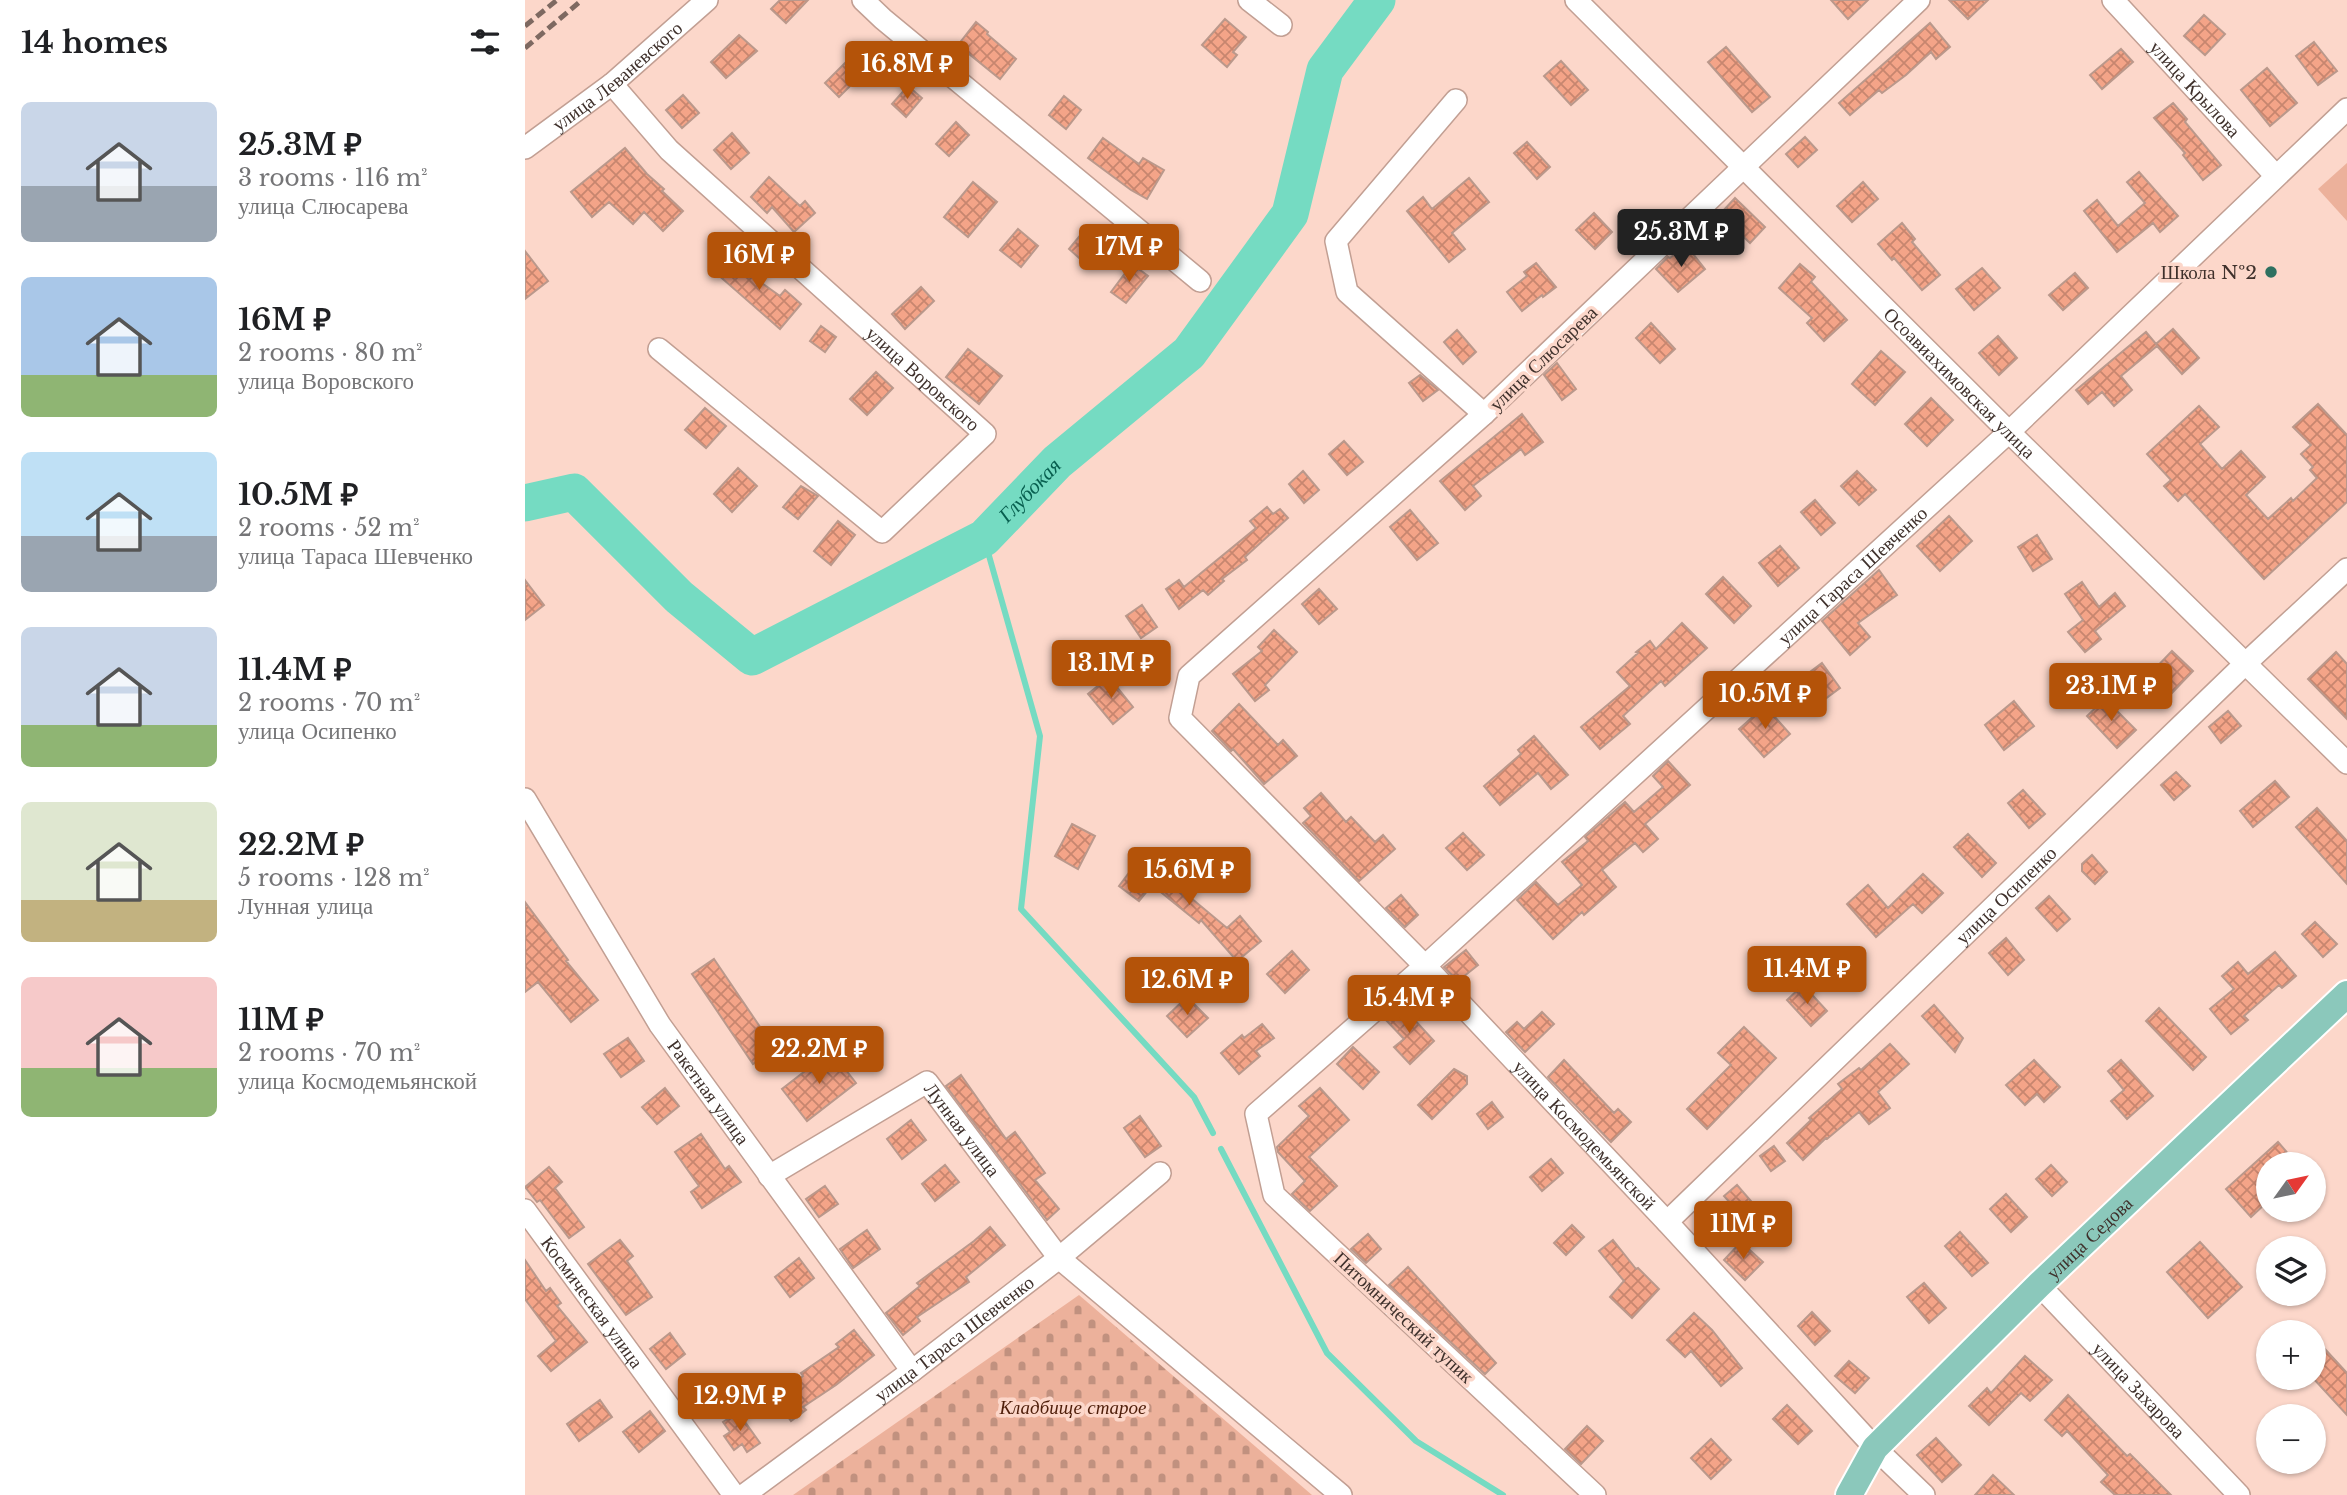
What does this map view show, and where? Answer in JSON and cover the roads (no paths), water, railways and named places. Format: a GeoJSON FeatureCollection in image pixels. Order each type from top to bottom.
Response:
{"type":"FeatureCollection","features":[{"type":"Feature","properties":{"kind":"main road","name":"улица Седова"},"geometry":{"type":"LineString","coordinates":[[1849,1495],[1875,1448],[2039,1285],[2347,994]]}},
{"type":"Feature","properties":{"kind":"street","name":"улица Леваневского"},"geometry":{"type":"LineString","coordinates":[[525,148],[612,84],[708,0]]}},
{"type":"Feature","properties":{"kind":"street"},"geometry":{"type":"LineString","coordinates":[[863,0],[1200,281]]}},
{"type":"Feature","properties":{"kind":"street"},"geometry":{"type":"LineString","coordinates":[[1249,0],[1281,25]]}},
{"type":"Feature","properties":{"kind":"street","name":"Осоавиахимовская улица"},"geometry":{"type":"LineString","coordinates":[[1576,0],[2009,432],[2347,763]]}},
{"type":"Feature","properties":{"kind":"street","name":"улица Слюсарева"},"geometry":{"type":"LineString","coordinates":[[1180,718],[1189,676],[1484,414],[1919,0]]}},
{"type":"Feature","properties":{"kind":"street","name":"улица Крылова"},"geometry":{"type":"LineString","coordinates":[[2113,0],[2277,176]]}},
{"type":"Feature","properties":{"kind":"street","name":"улица Воровского"},"geometry":{"type":"LineString","coordinates":[[612,84],[669,150],[985,434],[882,532],[659,349]]}},
{"type":"Feature","properties":{"kind":"street"},"geometry":{"type":"LineString","coordinates":[[1457,100],[1336,242],[1347,292],[1484,414]]}},
{"type":"Feature","properties":{"kind":"street","name":"улица Тараса Шевченко"},"geometry":{"type":"LineString","coordinates":[[1256,1114],[1425,966],[2009,432],[2347,109]]}},
{"type":"Feature","properties":{"kind":"street","name":"улица Осипенко"},"geometry":{"type":"LineString","coordinates":[[1667,1222],[2246,663],[2347,569]]}},
{"type":"Feature","properties":{"kind":"street","name":"улица Космодемьянской"},"geometry":{"type":"LineString","coordinates":[[1180,718],[1425,966],[1667,1222],[1875,1448],[1924,1495]]}},
{"type":"Feature","properties":{"kind":"street","name":"Ракетная улица"},"geometry":{"type":"LineString","coordinates":[[525,799],[660,1025],[912,1371]]}},
{"type":"Feature","properties":{"kind":"street","name":"Лунная улица"},"geometry":{"type":"LineString","coordinates":[[768,1176],[927,1082],[1059,1258]]}},
{"type":"Feature","properties":{"kind":"street","name":"Питомнический тупик"},"geometry":{"type":"LineString","coordinates":[[1256,1114],[1274,1195],[1595,1495]]}},
{"type":"Feature","properties":{"kind":"street","name":"улица Тараса Шевченко"},"geometry":{"type":"LineString","coordinates":[[744,1495],[1059,1258],[1160,1173]]}},
{"type":"Feature","properties":{"kind":"street","name":"Космическая улица"},"geometry":{"type":"LineString","coordinates":[[525,1210],[734,1495]]}},
{"type":"Feature","properties":{"kind":"street"},"geometry":{"type":"LineString","coordinates":[[1059,1258],[1341,1495]]}},
{"type":"Feature","properties":{"kind":"street","name":"улица Захарова"},"geometry":{"type":"LineString","coordinates":[[2039,1285],[2232,1493]]}},
{"type":"Feature","properties":{"kind":"waterway","name":"Глубокая"},"geometry":{"type":"LineString","coordinates":[[525,503],[574,492],[679,597],[752,657],[984,538],[1057,462],[1189,353],[1290,214],[1325,70],[1377,0]]}},
{"type":"Feature","properties":{"kind":"waterway"},"geometry":{"type":"LineString","coordinates":[[984,538],[1040,736],[1021,909],[1194,1097],[1213,1133]]}},
{"type":"Feature","properties":{"kind":"waterway"},"geometry":{"type":"LineString","coordinates":[[1221,1149],[1327,1353],[1416,1441],[1503,1495]]}},
{"type":"Feature","properties":{"kind":"railway"},"geometry":{"type":"LineString","coordinates":[[525,26],[557,0]]}},
{"type":"Feature","properties":{"kind":"railway"},"geometry":{"type":"LineString","coordinates":[[525,48],[582,0]]}},
{"type":"Feature","properties":{"kind":"place","name":"Школа №2"},"geometry":{"type":"Point","coordinates":[2271,272]}},
{"type":"Feature","properties":{"kind":"park label","name":"Кладбище старое"},"geometry":{"type":"Point","coordinates":[1073,1407]}}]}
